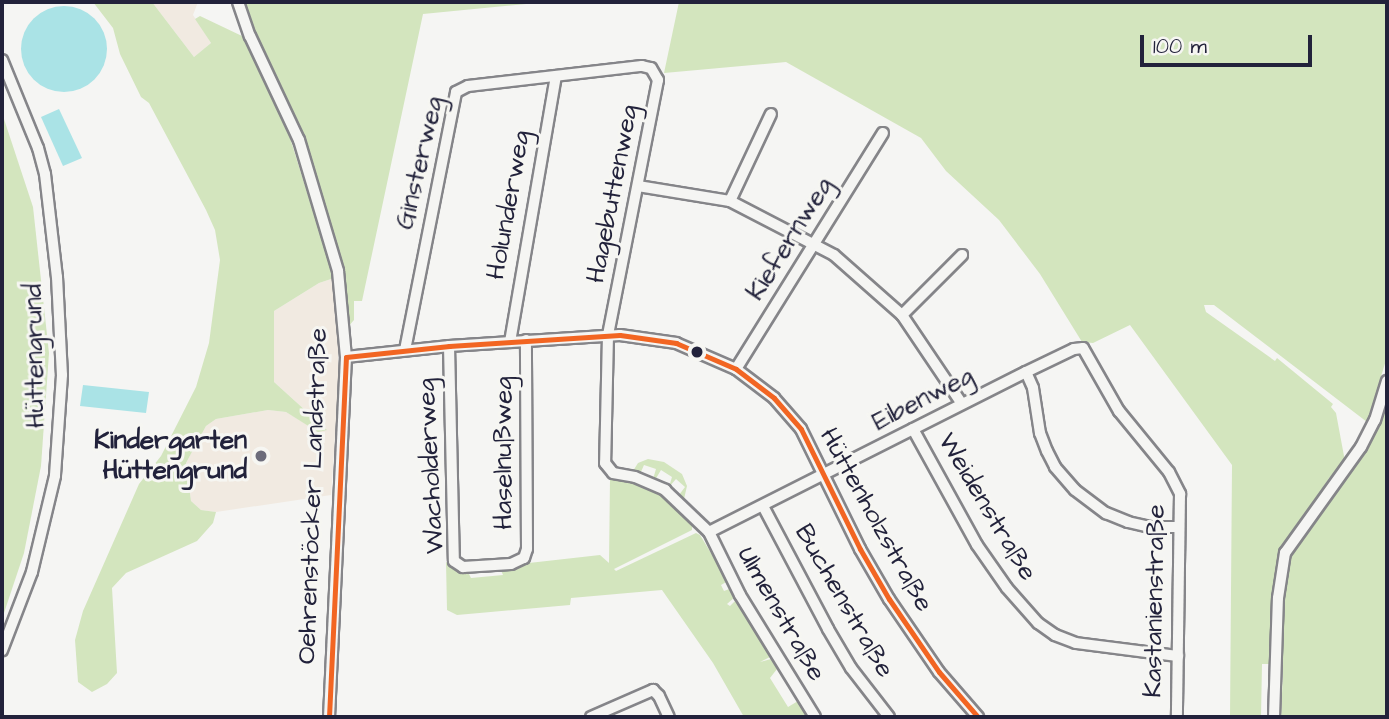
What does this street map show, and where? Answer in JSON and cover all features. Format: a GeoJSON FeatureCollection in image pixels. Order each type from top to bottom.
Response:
{"type":"FeatureCollection","features":[{"type":"Feature","properties":{"kind":"street","name":"Oehrenstöcker Landstraße"},"geometry":{"type":"LineString","coordinates":[[238,2],[250,36],[291,121],[338,271],[346,357],[329,717]]}},
{"type":"Feature","properties":{"kind":"street","name":"Hüttengrund"},"geometry":{"type":"LineString","coordinates":[[2,60],[27,118],[45,174],[57,277],[62,375],[55,476],[32,572],[2,650]]}},
{"type":"Feature","properties":{"kind":"street","name":"Ginsterweg"},"geometry":{"type":"LineString","coordinates":[[405,350],[456,92],[468,86],[648,66]]}},
{"type":"Feature","properties":{"kind":"street","name":"Hagebuttenweg"},"geometry":{"type":"LineString","coordinates":[[648,66],[655,70],[658,80],[608,335],[606,467],[612,473],[643,480],[665,490],[709,532]]}},
{"type":"Feature","properties":{"kind":"street","name":"Holunderweg"},"geometry":{"type":"LineString","coordinates":[[510,342],[510,326],[556,77]]}},
{"type":"Feature","properties":{"kind":"street"},"geometry":{"type":"LineString","coordinates":[[730,201],[771,114]]}},
{"type":"Feature","properties":{"kind":"street","name":"Kiefernweg"},"geometry":{"type":"LineString","coordinates":[[736,369],[883,133]]}},
{"type":"Feature","properties":{"kind":"street"},"geometry":{"type":"LineString","coordinates":[[638,186],[730,201],[816,244],[859,275],[902,315],[962,404]]}},
{"type":"Feature","properties":{"kind":"street"},"geometry":{"type":"LineString","coordinates":[[902,315],[937,283],[962,255]]}},
{"type":"Feature","properties":{"kind":"street","name":"Hüttenholzstraße"},"geometry":{"type":"LineString","coordinates":[[346,357],[449,346],[608,335],[637,336],[676,343],[736,369],[774,398],[794,419],[882,587],[939,672],[974,714]]}},
{"type":"Feature","properties":{"kind":"street","name":"Haselnußweg"},"geometry":{"type":"LineString","coordinates":[[519,563],[527,549],[526,340]]}},
{"type":"Feature","properties":{"kind":"street","name":"Wacholderweg"},"geometry":{"type":"LineString","coordinates":[[449,346],[454,561],[463,567],[519,563]]}},
{"type":"Feature","properties":{"kind":"street","name":"Eibenweg"},"geometry":{"type":"LineString","coordinates":[[709,532],[1026,372],[1074,349],[1083,348]]}},
{"type":"Feature","properties":{"kind":"street","name":"Kastanienstraße"},"geometry":{"type":"LineString","coordinates":[[1083,348],[1119,411],[1174,479],[1180,494],[1177,717]]}},
{"type":"Feature","properties":{"kind":"street"},"geometry":{"type":"LineString","coordinates":[[1026,372],[1033,388],[1040,433],[1047,451],[1055,467],[1075,491],[1106,513],[1128,522],[1149,527],[1179,527]]}},
{"type":"Feature","properties":{"kind":"street"},"geometry":{"type":"LineString","coordinates":[[1274,717],[1278,598],[1284,553],[1361,447],[1375,420],[1387,381]]}},
{"type":"Feature","properties":{"kind":"street","name":"Weidenstraße"},"geometry":{"type":"LineString","coordinates":[[913,429],[977,545],[1007,588],[1038,623],[1055,635],[1076,643],[1178,656]]}},
{"type":"Feature","properties":{"kind":"street","name":"Buchenstraße"},"geometry":{"type":"LineString","coordinates":[[763,506],[828,629],[889,717]]}},
{"type":"Feature","properties":{"kind":"street","name":"Ulmenstraße"},"geometry":{"type":"LineString","coordinates":[[709,532],[740,595],[815,717]]}},
{"type":"Feature","properties":{"kind":"street"},"geometry":{"type":"LineString","coordinates":[[591,717],[653,690],[659,696],[669,717]]}},
{"type":"Feature","properties":{"kind":"street"},"geometry":{"type":"LineString","coordinates":[[960,717],[974,714]]}},
{"type":"Feature","properties":{"kind":"shaded area"},"geometry":{"type":"Polygon","coordinates":[[[152,2],[198,2],[193,15],[211,43],[194,57],[152,2]]]}},
{"type":"Feature","properties":{"kind":"shaded area","name":"Kindergarten Hüttengrund"},"geometry":{"type":"Polygon","coordinates":[[[334,278],[338,312],[338,392],[331,495],[216,512],[201,510],[191,501],[186,463],[206,426],[216,419],[268,410],[286,412],[318,431],[326,429],[274,382],[274,311],[319,283],[334,278]]]}},
{"type":"Feature","properties":{"kind":"green space"},"geometry":{"type":"Polygon","coordinates":[[[93,2],[152,2],[194,57],[211,43],[195,19],[200,16],[242,36],[274,94],[285,122],[334,278],[319,283],[274,311],[274,382],[327,430],[318,432],[286,412],[268,410],[216,419],[206,426],[186,463],[191,501],[201,510],[216,512],[213,523],[197,541],[126,573],[112,588],[117,673],[107,684],[92,692],[78,682],[75,640],[83,611],[139,484],[161,456],[196,387],[209,343],[220,260],[215,230],[206,210],[149,103],[141,97],[120,54],[113,28],[93,2]]]}},
{"type":"Feature","properties":{"kind":"green space"},"geometry":{"type":"Polygon","coordinates":[[[244,2],[547,2],[423,14],[362,301],[354,301],[354,320],[347,328],[335,246],[307,145],[255,34],[244,2]]]}},
{"type":"Feature","properties":{"kind":"green space"},"geometry":{"type":"Polygon","coordinates":[[[679,2],[1387,2],[1387,357],[1367,422],[1214,305],[1204,305],[1206,312],[1275,361],[1277,358],[1333,404],[1331,407],[1336,413],[1344,463],[1329,478],[1315,501],[1319,507],[1378,429],[1387,380],[1387,717],[1281,717],[1283,670],[1271,664],[1262,664],[1261,717],[1230,717],[1232,465],[1130,325],[1093,343],[1082,342],[1040,274],[999,220],[946,171],[921,138],[786,62],[664,73],[679,2]]]}},
{"type":"Feature","properties":{"kind":"green space"},"geometry":{"type":"Polygon","coordinates":[[[2,113],[33,207],[49,353],[41,466],[24,553],[2,619],[2,113]]]}},
{"type":"Feature","properties":{"kind":"green space"},"geometry":{"type":"Polygon","coordinates":[[[648,459],[664,462],[682,474],[687,486],[684,499],[679,495],[685,487],[676,479],[669,487],[672,477],[661,470],[655,480],[656,469],[644,465],[640,474],[633,471],[638,463],[648,459]]]}},
{"type":"Feature","properties":{"kind":"green space"},"geometry":{"type":"Polygon","coordinates":[[[610,479],[645,486],[662,494],[692,523],[692,530],[614,569],[616,571],[696,533],[700,535],[728,581],[721,585],[724,591],[732,588],[736,596],[727,604],[730,606],[737,599],[770,657],[760,662],[771,659],[777,669],[770,678],[788,707],[798,701],[808,717],[744,717],[713,663],[662,590],[571,598],[570,605],[457,615],[447,610],[446,562],[456,570],[467,570],[471,578],[503,575],[500,568],[520,564],[600,555],[609,563],[610,479]]]}},
{"type":"Feature","properties":{"kind":"water"},"geometry":{"type":"Polygon","coordinates":[[[56,6],[72,6],[95,18],[104,32],[107,49],[104,66],[95,80],[72,92],[56,92],[40,85],[28,73],[21,57],[21,41],[28,25],[40,13],[56,6]]]}},
{"type":"Feature","properties":{"kind":"water"},"geometry":{"type":"Polygon","coordinates":[[[59,109],[82,158],[63,166],[41,117],[59,109]]]}},
{"type":"Feature","properties":{"kind":"water"},"geometry":{"type":"Polygon","coordinates":[[[83,385],[149,392],[146,413],[80,406],[83,385]]]}},
{"type":"Feature","properties":{"kind":"transit line"},"geometry":{"type":"LineString","coordinates":[[346,357],[449,346],[620,335],[676,343],[736,369],[774,398],[801,429],[860,549],[889,599],[939,672],[978,717]]}},
{"type":"Feature","properties":{"kind":"transit line"},"geometry":{"type":"LineString","coordinates":[[329,717],[346,357]]}},
{"type":"Feature","properties":{"kind":"place","name":"Kindergarten Hüttengrund"},"geometry":{"type":"Point","coordinates":[261,456]}}]}
